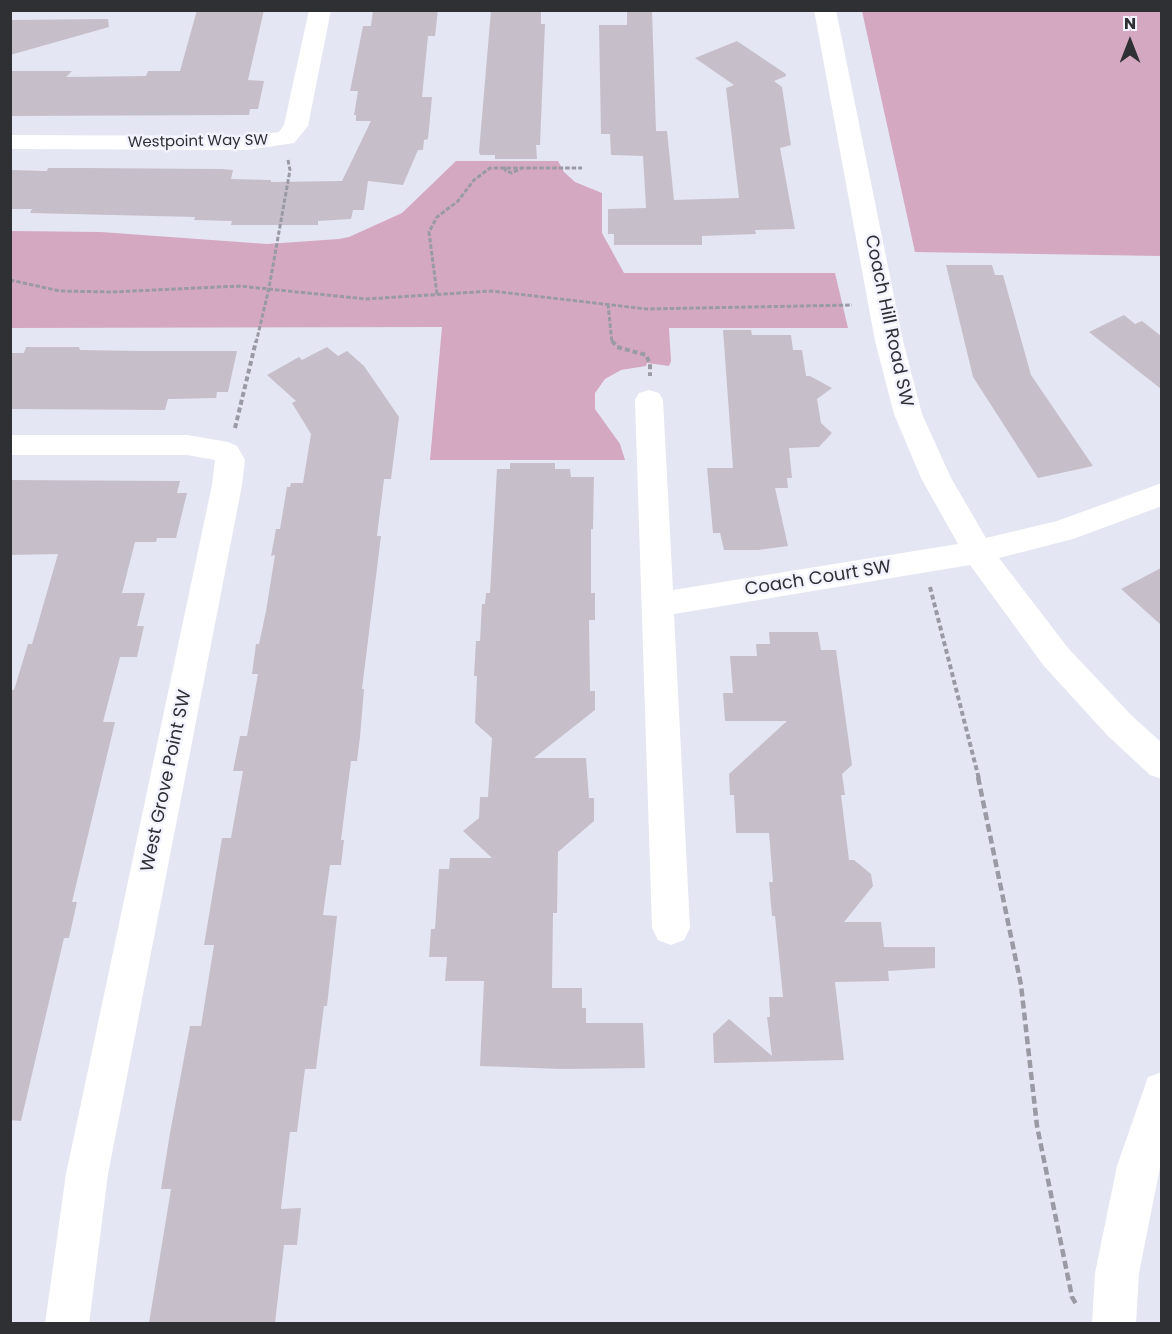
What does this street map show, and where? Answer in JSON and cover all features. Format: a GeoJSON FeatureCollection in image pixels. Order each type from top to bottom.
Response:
{"type":"FeatureCollection","features":[{"type":"Feature","properties":{"kind":"street","name":"Westpoint Way SW"},"geometry":{"type":"LineString","coordinates":[[10,142],[248,143],[286,138],[294,132],[296,126],[320,10]]}},
{"type":"Feature","properties":{"kind":"street","name":"Coach Hill Road SW"},"geometry":{"type":"LineString","coordinates":[[825,10],[882,305],[908,414],[936,478],[978,552],[1056,657],[1120,726],[1161,765]]}},
{"type":"Feature","properties":{"kind":"street"},"geometry":{"type":"LineString","coordinates":[[649,400],[671,928]]}},
{"type":"Feature","properties":{"kind":"street"},"geometry":{"type":"LineString","coordinates":[[10,445],[186,445],[218,449],[227,453]]}},
{"type":"Feature","properties":{"kind":"street","name":"West Grove Point SW"},"geometry":{"type":"LineString","coordinates":[[67,1323],[87,1174],[227,485],[230,460],[227,453]]}},
{"type":"Feature","properties":{"kind":"street","name":"Coach Court SW"},"geometry":{"type":"LineString","coordinates":[[657,604],[978,552],[1062,531],[1161,494]]}},
{"type":"Feature","properties":{"kind":"street"},"geometry":{"type":"LineString","coordinates":[[1114,1323],[1117,1273],[1138,1166],[1161,1093]]}},
{"type":"Feature","properties":{"kind":"path"},"geometry":{"type":"LineString","coordinates":[[227,453],[240,410],[269,288],[290,170],[286,138]]}},
{"type":"Feature","properties":{"kind":"path"},"geometry":{"type":"LineString","coordinates":[[438,294],[429,232],[432,223],[458,201],[474,180],[490,168],[582,168]]}},
{"type":"Feature","properties":{"kind":"path"},"geometry":{"type":"LineString","coordinates":[[10,280],[60,291],[112,292],[239,286],[366,299],[492,291],[647,309],[882,305]]}},
{"type":"Feature","properties":{"kind":"path"},"geometry":{"type":"LineString","coordinates":[[608,304],[612,343],[616,347],[646,355],[650,364],[649,400]]}},
{"type":"Feature","properties":{"kind":"path"},"geometry":{"type":"LineString","coordinates":[[923,562],[971,742],[1021,985],[1038,1126],[1072,1297],[1077,1306]]}},
{"type":"Feature","properties":{"kind":"shaded area"},"geometry":{"type":"Polygon","coordinates":[[[862,11],[1161,11],[1161,256],[915,252],[862,11]]]}},
{"type":"Feature","properties":{"kind":"shaded area"},"geometry":{"type":"Polygon","coordinates":[[[456,161],[558,161],[564,172],[575,182],[602,193],[602,233],[624,273],[835,273],[848,328],[669,328],[671,361],[669,366],[647,363],[646,366],[621,370],[605,379],[595,393],[595,409],[620,444],[625,460],[430,460],[442,327],[11,328],[11,231],[101,232],[267,244],[339,239],[349,237],[402,213],[456,161]]]}},
{"type":"Feature","properties":{"kind":"building"},"geometry":{"type":"Polygon","coordinates":[[[197,10],[264,10],[248,80],[264,81],[258,109],[250,109],[249,115],[10,116],[10,71],[72,71],[66,77],[146,76],[148,71],[180,71],[197,10]]]}},
{"type":"Feature","properties":{"kind":"building"},"geometry":{"type":"Polygon","coordinates":[[[373,10],[438,10],[435,36],[428,36],[422,97],[432,97],[428,139],[424,140],[423,150],[418,150],[403,185],[368,181],[364,210],[353,210],[351,219],[318,221],[318,225],[231,225],[232,221],[194,220],[195,217],[30,213],[32,209],[10,209],[10,170],[47,171],[48,168],[222,169],[233,170],[231,179],[271,180],[271,182],[342,181],[371,121],[356,121],[356,115],[354,115],[358,91],[350,91],[363,26],[371,26],[373,10]]]}},
{"type":"Feature","properties":{"kind":"building"},"geometry":{"type":"Polygon","coordinates":[[[491,10],[541,10],[541,24],[545,24],[540,145],[536,145],[537,159],[495,159],[495,155],[480,155],[479,152],[491,10]]]}},
{"type":"Feature","properties":{"kind":"building"},"geometry":{"type":"Polygon","coordinates":[[[627,10],[652,10],[656,131],[667,131],[674,200],[739,198],[726,88],[734,85],[695,58],[737,41],[786,74],[774,81],[782,87],[791,145],[780,148],[795,229],[755,230],[756,234],[702,236],[702,245],[614,245],[614,234],[608,234],[608,209],[646,208],[643,156],[611,155],[610,134],[601,134],[599,25],[627,25],[627,10]]]}},
{"type":"Feature","properties":{"kind":"building"},"geometry":{"type":"Polygon","coordinates":[[[108,19],[109,27],[10,55],[10,20],[108,19]]]}},
{"type":"Feature","properties":{"kind":"building"},"geometry":{"type":"Polygon","coordinates":[[[946,265],[992,265],[995,275],[1003,275],[1031,375],[1093,466],[1038,478],[973,377],[946,265]]]}},
{"type":"Feature","properties":{"kind":"building"},"geometry":{"type":"Polygon","coordinates":[[[1124,315],[1135,324],[1142,321],[1161,336],[1161,389],[1089,332],[1124,315]]]}},
{"type":"Feature","properties":{"kind":"building"},"geometry":{"type":"Polygon","coordinates":[[[723,330],[751,330],[752,335],[791,335],[793,350],[802,350],[806,376],[832,388],[817,399],[821,423],[832,433],[819,447],[789,448],[792,478],[787,478],[788,488],[775,488],[788,546],[758,550],[724,550],[720,533],[713,533],[707,468],[733,468],[723,330]]]}},
{"type":"Feature","properties":{"kind":"building"},"geometry":{"type":"Polygon","coordinates":[[[26,347],[79,347],[80,350],[237,351],[228,392],[217,392],[216,398],[168,399],[165,410],[10,409],[10,353],[24,353],[26,347]]]}},
{"type":"Feature","properties":{"kind":"building"},"geometry":{"type":"Polygon","coordinates":[[[327,347],[338,356],[347,351],[364,366],[399,417],[391,479],[384,479],[377,536],[381,536],[362,689],[364,689],[357,761],[351,761],[341,840],[344,840],[341,865],[330,865],[323,915],[337,916],[327,1006],[324,1006],[316,1069],[305,1069],[297,1132],[290,1132],[281,1209],[301,1208],[297,1245],[284,1245],[275,1323],[149,1323],[171,1189],[161,1189],[190,1026],[201,1026],[214,945],[204,945],[222,838],[231,838],[243,771],[233,771],[240,736],[247,736],[258,674],[252,674],[275,555],[271,556],[276,529],[280,529],[287,487],[290,487],[291,483],[303,483],[311,434],[292,403],[296,401],[267,375],[299,357],[302,360],[327,347]]]}},
{"type":"Feature","properties":{"kind":"building"},"geometry":{"type":"Polygon","coordinates":[[[510,463],[555,463],[555,469],[570,469],[571,477],[594,477],[591,593],[595,593],[595,620],[589,620],[590,691],[595,691],[595,710],[534,758],[586,758],[589,798],[594,798],[594,821],[558,852],[557,913],[553,913],[552,988],[582,988],[582,1008],[586,1008],[586,1023],[643,1023],[645,1068],[562,1069],[480,1066],[484,981],[445,981],[447,957],[429,957],[431,929],[435,929],[439,869],[449,869],[450,858],[492,858],[463,831],[479,818],[480,797],[488,797],[492,738],[475,723],[476,641],[480,641],[482,604],[485,604],[486,593],[490,593],[497,469],[510,469],[510,463]]]}},
{"type":"Feature","properties":{"kind":"building"},"geometry":{"type":"Polygon","coordinates":[[[10,480],[180,481],[177,493],[187,493],[176,538],[157,538],[156,542],[135,542],[122,593],[145,593],[137,626],[144,626],[137,657],[120,657],[103,722],[115,722],[72,902],[77,902],[69,938],[64,938],[21,1121],[10,1120],[10,690],[14,690],[28,644],[32,644],[58,554],[10,555],[10,480]]]}},
{"type":"Feature","properties":{"kind":"building"},"geometry":{"type":"Polygon","coordinates":[[[1161,568],[1161,625],[1121,589],[1161,568]]]}},
{"type":"Feature","properties":{"kind":"building"},"geometry":{"type":"Polygon","coordinates":[[[769,632],[818,632],[821,650],[836,650],[852,765],[842,774],[845,795],[841,795],[849,860],[854,860],[871,874],[873,886],[844,922],[881,922],[884,947],[935,947],[935,968],[888,971],[889,981],[835,982],[844,1060],[714,1063],[713,1034],[729,1019],[772,1056],[767,1017],[770,1017],[769,997],[783,997],[775,916],[772,916],[769,882],[773,882],[769,833],[736,833],[734,795],[730,795],[729,774],[787,721],[725,721],[723,693],[733,693],[730,656],[757,656],[756,644],[770,644],[769,632]]]}}]}
